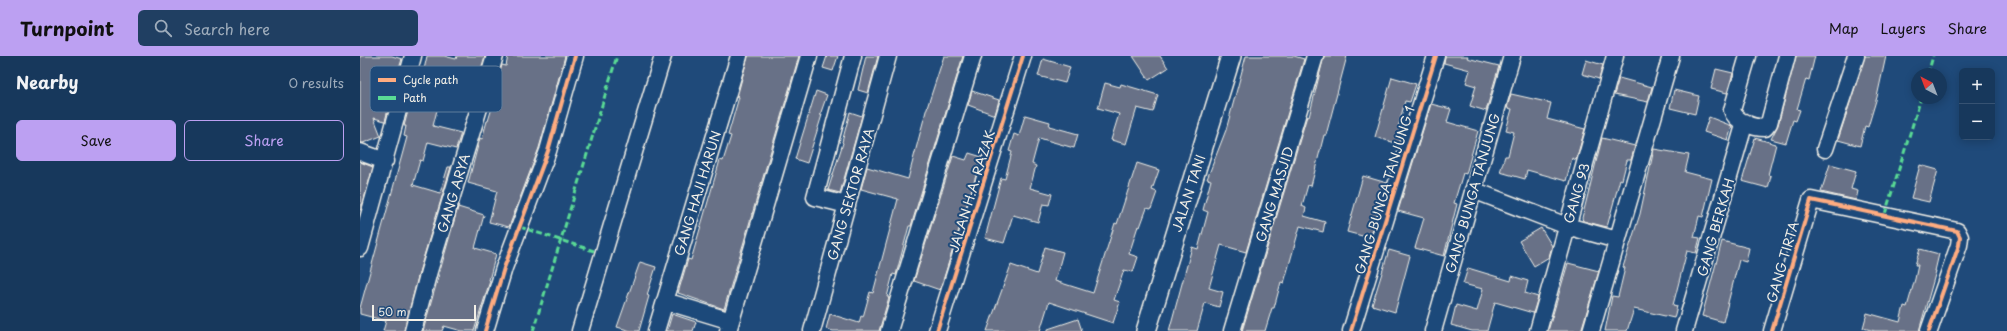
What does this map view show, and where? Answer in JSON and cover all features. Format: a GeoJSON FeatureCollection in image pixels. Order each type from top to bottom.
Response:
{"type":"FeatureCollection","features":[{"type":"Feature","properties":{"kind":"street"},"geometry":{"type":"LineString","coordinates":[[410,66],[413,56]]}},
{"type":"Feature","properties":{"kind":"street","name":"GANG ARYA"},"geometry":{"type":"LineString","coordinates":[[492,66],[495,56]]}},
{"type":"Feature","properties":{"kind":"street"},"geometry":{"type":"LineString","coordinates":[[485,331],[504,268],[548,151],[575,56]]}},
{"type":"Feature","properties":{"kind":"street"},"geometry":{"type":"LineString","coordinates":[[580,331],[663,56]]}},
{"type":"Feature","properties":{"kind":"street","name":"GANG HAJI HARUN"},"geometry":{"type":"LineString","coordinates":[[656,331],[739,56]]}},
{"type":"Feature","properties":{"kind":"street"},"geometry":{"type":"LineString","coordinates":[[665,302],[729,326],[809,56]]}},
{"type":"Feature","properties":{"kind":"street"},"geometry":{"type":"LineString","coordinates":[[847,205],[815,197],[853,56]]}},
{"type":"Feature","properties":{"kind":"street","name":"GANG SEKTOR RAYA"},"geometry":{"type":"LineString","coordinates":[[812,331],[888,56]]}},
{"type":"Feature","properties":{"kind":"street"},"geometry":{"type":"LineString","coordinates":[[889,331],[973,56]]}},
{"type":"Feature","properties":{"kind":"street","name":"JALAN H.A. RAZAK"},"geometry":{"type":"LineString","coordinates":[[937,331],[1023,56]]}},
{"type":"Feature","properties":{"kind":"street","name":"JALAN TANI"},"geometry":{"type":"LineString","coordinates":[[1146,331],[1231,56]]}},
{"type":"Feature","properties":{"kind":"street","name":"GANG MASJID"},"geometry":{"type":"LineString","coordinates":[[1232,331],[1315,56]]}},
{"type":"Feature","properties":{"kind":"street","name":"GANG BUNGA TANJUNG 1"},"geometry":{"type":"LineString","coordinates":[[1351,331],[1436,56]]}},
{"type":"Feature","properties":{"kind":"street","name":"GANG BUNGA TANJUNG"},"geometry":{"type":"LineString","coordinates":[[1434,331],[1512,56]]}},
{"type":"Feature","properties":{"kind":"street","name":"GANG 93"},"geometry":{"type":"LineString","coordinates":[[1538,331],[1615,56]]}},
{"type":"Feature","properties":{"kind":"street"},"geometry":{"type":"LineString","coordinates":[[1591,331],[1671,56]]}},
{"type":"Feature","properties":{"kind":"street"},"geometry":{"type":"LineString","coordinates":[[1748,56],[1732,110],[1735,117],[1760,128],[1765,128],[1769,123],[1787,56]]}},
{"type":"Feature","properties":{"kind":"street"},"geometry":{"type":"LineString","coordinates":[[1825,149],[1856,56]]}},
{"type":"Feature","properties":{"kind":"street"},"geometry":{"type":"LineString","coordinates":[[360,248],[398,112]]}},
{"type":"Feature","properties":{"kind":"street","name":"GANG ARYA"},"geometry":{"type":"LineString","coordinates":[[413,331],[429,271],[478,112]]}},
{"type":"Feature","properties":{"kind":"street","name":"GANG BERKAH"},"geometry":{"type":"LineString","coordinates":[[1684,331],[1745,122]]}},
{"type":"Feature","properties":{"kind":"street"},"geometry":{"type":"LineString","coordinates":[[360,152],[385,161]]}},
{"type":"Feature","properties":{"kind":"street"},"geometry":{"type":"LineString","coordinates":[[1473,190],[1567,226],[1617,240]]}},
{"type":"Feature","properties":{"kind":"street","name":"GANG TIRTA"},"geometry":{"type":"LineString","coordinates":[[1772,331],[1811,200],[1957,231],[1960,237],[1959,245],[1929,331]]}},
{"type":"Feature","properties":{"kind":"building"},"geometry":{"type":"Polygon","coordinates":[[[360,56],[392,56],[402,59],[400,66],[370,66],[370,112],[387,112],[385,121],[374,118],[381,136],[360,143],[360,56]]]}},
{"type":"Feature","properties":{"kind":"building"},"geometry":{"type":"Polygon","coordinates":[[[427,56],[444,56],[456,59],[457,56],[485,56],[482,66],[425,66],[427,56]]]}},
{"type":"Feature","properties":{"kind":"building"},"geometry":{"type":"Polygon","coordinates":[[[508,56],[565,56],[539,148],[509,227],[489,222],[497,191],[468,183],[480,138],[482,139],[491,112],[502,112],[502,66],[502,65],[506,66],[508,56]]]}},
{"type":"Feature","properties":{"kind":"building"},"geometry":{"type":"Polygon","coordinates":[[[748,56],[799,56],[724,309],[678,293],[688,259],[691,260],[720,160],[723,161],[731,136],[728,135],[739,97],[737,97],[748,56]]]}},
{"type":"Feature","properties":{"kind":"building"},"geometry":{"type":"Polygon","coordinates":[[[827,56],[838,56],[833,71],[823,68],[827,56]]]}},
{"type":"Feature","properties":{"kind":"building"},"geometry":{"type":"Polygon","coordinates":[[[866,56],[878,56],[868,93],[858,90],[866,56]]]}},
{"type":"Feature","properties":{"kind":"building"},"geometry":{"type":"Polygon","coordinates":[[[944,56],[963,56],[911,226],[909,226],[896,275],[893,274],[887,297],[889,297],[879,331],[833,331],[826,329],[830,314],[859,323],[861,316],[863,317],[870,292],[873,293],[898,199],[861,189],[867,167],[908,179],[926,111],[944,56]]]}},
{"type":"Feature","properties":{"kind":"building"},"geometry":{"type":"Polygon","coordinates":[[[1133,56],[1160,56],[1168,68],[1149,80],[1133,56]]]}},
{"type":"Feature","properties":{"kind":"building"},"geometry":{"type":"Polygon","coordinates":[[[1246,56],[1294,56],[1304,59],[1246,252],[1221,245],[1209,288],[1223,292],[1219,307],[1205,303],[1197,331],[1169,331],[1192,247],[1198,249],[1208,212],[1203,210],[1211,180],[1207,179],[1226,130],[1246,56]]]}},
{"type":"Feature","properties":{"kind":"building"},"geometry":{"type":"Polygon","coordinates":[[[1324,56],[1347,56],[1311,186],[1308,185],[1302,206],[1306,208],[1304,216],[1325,222],[1323,232],[1300,226],[1284,283],[1281,282],[1274,308],[1272,308],[1265,331],[1242,331],[1307,116],[1309,117],[1324,56]]]}},
{"type":"Feature","properties":{"kind":"building"},"geometry":{"type":"Polygon","coordinates":[[[1445,56],[1468,56],[1467,58],[1499,66],[1486,111],[1470,106],[1476,86],[1466,83],[1470,70],[1444,63],[1445,56]]]}},
{"type":"Feature","properties":{"kind":"building"},"geometry":{"type":"Polygon","coordinates":[[[1796,56],[1815,56],[1809,80],[1806,79],[1797,109],[1800,110],[1796,121],[1793,120],[1786,143],[1771,139],[1778,125],[1796,56]]]}},
{"type":"Feature","properties":{"kind":"building"},"geometry":{"type":"Polygon","coordinates":[[[1865,56],[1886,56],[1877,97],[1868,127],[1865,126],[1860,146],[1838,140],[1865,56]]]}},
{"type":"Feature","properties":{"kind":"building"},"geometry":{"type":"Polygon","coordinates":[[[1043,59],[1070,67],[1065,83],[1038,76],[1043,59]]]}},
{"type":"Feature","properties":{"kind":"building"},"geometry":{"type":"Polygon","coordinates":[[[1586,60],[1603,65],[1599,79],[1582,74],[1586,60]]]}},
{"type":"Feature","properties":{"kind":"building"},"geometry":{"type":"Polygon","coordinates":[[[1716,69],[1733,73],[1727,93],[1711,89],[1716,69]]]}},
{"type":"Feature","properties":{"kind":"building"},"geometry":{"type":"Polygon","coordinates":[[[1392,77],[1416,84],[1410,102],[1405,101],[1398,128],[1403,130],[1399,144],[1375,137],[1392,77]]]}},
{"type":"Feature","properties":{"kind":"building"},"geometry":{"type":"Polygon","coordinates":[[[1619,78],[1652,87],[1648,102],[1614,95],[1619,78]]]}},
{"type":"Feature","properties":{"kind":"building"},"geometry":{"type":"Polygon","coordinates":[[[1105,83],[1120,87],[1121,84],[1158,95],[1153,112],[1137,108],[1126,144],[1111,140],[1119,114],[1098,108],[1105,83]]]}},
{"type":"Feature","properties":{"kind":"building"},"geometry":{"type":"Polygon","coordinates":[[[1674,90],[1699,96],[1695,114],[1670,108],[1674,90]]]}},
{"type":"Feature","properties":{"kind":"building"},"geometry":{"type":"Polygon","coordinates":[[[816,91],[827,95],[807,163],[795,159],[816,91]]]}},
{"type":"Feature","properties":{"kind":"building"},"geometry":{"type":"Polygon","coordinates":[[[972,91],[999,100],[995,115],[968,105],[972,91]]]}},
{"type":"Feature","properties":{"kind":"building"},"geometry":{"type":"Polygon","coordinates":[[[1511,94],[1551,103],[1547,119],[1585,129],[1576,160],[1572,158],[1566,181],[1527,170],[1525,179],[1500,172],[1505,156],[1508,156],[1514,132],[1506,130],[1512,109],[1507,108],[1511,94]]]}},
{"type":"Feature","properties":{"kind":"building"},"geometry":{"type":"Polygon","coordinates":[[[1431,104],[1451,109],[1447,122],[1478,131],[1466,174],[1463,173],[1454,203],[1457,204],[1444,256],[1415,248],[1424,218],[1398,211],[1431,104]]]}},
{"type":"Feature","properties":{"kind":"building"},"geometry":{"type":"Polygon","coordinates":[[[408,112],[436,112],[433,126],[461,133],[456,149],[428,142],[423,161],[420,160],[413,185],[440,193],[448,167],[451,167],[420,269],[404,331],[383,331],[386,321],[360,314],[360,308],[407,137],[404,136],[406,126],[404,126],[408,112]]]}},
{"type":"Feature","properties":{"kind":"building"},"geometry":{"type":"Polygon","coordinates":[[[850,112],[862,116],[840,193],[828,190],[843,143],[850,112]]]}},
{"type":"Feature","properties":{"kind":"building"},"geometry":{"type":"Polygon","coordinates":[[[1025,115],[1050,122],[1049,126],[1078,134],[1074,148],[1039,138],[1032,164],[1036,166],[1030,188],[1052,194],[1049,205],[1043,204],[1038,222],[1013,215],[1004,243],[985,238],[1001,178],[1005,179],[1012,152],[1009,151],[1014,134],[1019,136],[1025,115]]]}},
{"type":"Feature","properties":{"kind":"building"},"geometry":{"type":"Polygon","coordinates":[[[1709,117],[1732,126],[1728,140],[1704,132],[1709,117]]]}},
{"type":"Feature","properties":{"kind":"building"},"geometry":{"type":"Polygon","coordinates":[[[1602,138],[1635,146],[1631,160],[1627,160],[1622,180],[1620,179],[1607,227],[1583,221],[1582,218],[1602,138]]]}},
{"type":"Feature","properties":{"kind":"building"},"geometry":{"type":"Polygon","coordinates":[[[1755,138],[1776,144],[1768,175],[1771,176],[1768,188],[1742,181],[1755,138]]]}},
{"type":"Feature","properties":{"kind":"building"},"geometry":{"type":"Polygon","coordinates":[[[1654,149],[1689,155],[1685,172],[1712,179],[1703,217],[1699,216],[1694,237],[1700,238],[1696,253],[1687,251],[1673,305],[1677,306],[1674,318],[1634,309],[1627,331],[1605,331],[1612,296],[1618,297],[1625,268],[1623,267],[1640,214],[1654,149]]]}},
{"type":"Feature","properties":{"kind":"building"},"geometry":{"type":"Polygon","coordinates":[[[969,153],[982,157],[940,290],[914,281],[953,156],[966,160],[969,153]]]}},
{"type":"Feature","properties":{"kind":"building"},"geometry":{"type":"Polygon","coordinates":[[[360,162],[373,167],[361,210],[360,210],[360,162]]]}},
{"type":"Feature","properties":{"kind":"building"},"geometry":{"type":"Polygon","coordinates":[[[1137,163],[1159,170],[1152,190],[1157,192],[1151,209],[1147,208],[1140,227],[1138,226],[1129,254],[1138,257],[1133,272],[1124,270],[1114,300],[1120,302],[1113,323],[1049,302],[1040,331],[987,331],[1011,265],[1037,274],[1045,247],[1063,252],[1055,281],[1093,293],[1115,223],[1117,224],[1137,163]]]}},
{"type":"Feature","properties":{"kind":"building"},"geometry":{"type":"Polygon","coordinates":[[[1830,164],[1856,171],[1851,189],[1858,191],[1856,200],[1821,192],[1830,164]]]}},
{"type":"Feature","properties":{"kind":"building"},"geometry":{"type":"Polygon","coordinates":[[[1920,165],[1938,170],[1929,202],[1911,198],[1920,165]]]}},
{"type":"Feature","properties":{"kind":"building"},"geometry":{"type":"Polygon","coordinates":[[[1363,176],[1387,183],[1370,238],[1347,232],[1363,176]]]}},
{"type":"Feature","properties":{"kind":"building"},"geometry":{"type":"Polygon","coordinates":[[[458,207],[484,215],[475,248],[496,254],[490,281],[474,331],[462,331],[444,326],[442,331],[423,331],[458,207]]]}},
{"type":"Feature","properties":{"kind":"building"},"geometry":{"type":"Polygon","coordinates":[[[1541,228],[1552,246],[1549,257],[1534,266],[1519,241],[1541,228]]]}},
{"type":"Feature","properties":{"kind":"building"},"geometry":{"type":"Polygon","coordinates":[[[1722,241],[1749,248],[1746,262],[1739,260],[1723,322],[1702,316],[1722,241]]]}},
{"type":"Feature","properties":{"kind":"building"},"geometry":{"type":"Polygon","coordinates":[[[1920,249],[1939,254],[1936,271],[1919,331],[1875,331],[1863,328],[1867,313],[1900,322],[1904,306],[1907,307],[1915,279],[1918,265],[1915,265],[1920,249]]]}},
{"type":"Feature","properties":{"kind":"building"},"geometry":{"type":"Polygon","coordinates":[[[1389,250],[1410,256],[1395,312],[1372,305],[1389,250]]]}},
{"type":"Feature","properties":{"kind":"building"},"geometry":{"type":"Polygon","coordinates":[[[640,262],[656,267],[647,295],[649,296],[639,331],[631,331],[617,327],[640,262]]]}},
{"type":"Feature","properties":{"kind":"building"},"geometry":{"type":"Polygon","coordinates":[[[1568,263],[1599,271],[1581,331],[1548,331],[1568,263]]]}},
{"type":"Feature","properties":{"kind":"building"},"geometry":{"type":"Polygon","coordinates":[[[1468,268],[1511,281],[1512,276],[1528,281],[1525,293],[1538,297],[1533,313],[1495,302],[1487,331],[1472,331],[1451,325],[1456,305],[1477,311],[1483,289],[1463,284],[1468,268]]]}},
{"type":"Feature","properties":{"kind":"building"},"geometry":{"type":"Polygon","coordinates":[[[672,314],[696,322],[693,331],[667,331],[672,314]]]}},
{"type":"Feature","properties":{"kind":"building"},"geometry":{"type":"Polygon","coordinates":[[[1078,319],[1082,331],[1048,331],[1048,329],[1078,319]]]}},
{"type":"Feature","properties":{"kind":"marked path"},"geometry":{"type":"LineString","coordinates":[[533,331],[617,56]]}},
{"type":"Feature","properties":{"kind":"marked path"},"geometry":{"type":"LineString","coordinates":[[1930,68],[1933,56]]}},
{"type":"Feature","properties":{"kind":"marked path"},"geometry":{"type":"LineString","coordinates":[[1885,214],[1919,104]]}},
{"type":"Feature","properties":{"kind":"marked path"},"geometry":{"type":"LineString","coordinates":[[520,227],[594,251]]}},
{"type":"Feature","properties":{"kind":"cycle path"},"geometry":{"type":"LineString","coordinates":[[485,331],[504,268],[548,151],[575,56]]}},
{"type":"Feature","properties":{"kind":"cycle path"},"geometry":{"type":"LineString","coordinates":[[937,331],[1023,56]]}},
{"type":"Feature","properties":{"kind":"cycle path"},"geometry":{"type":"LineString","coordinates":[[1351,331],[1436,56]]}},
{"type":"Feature","properties":{"kind":"cycle path"},"geometry":{"type":"LineString","coordinates":[[1772,331],[1811,200],[1957,231],[1960,237],[1959,245],[1929,331]]}}]}
